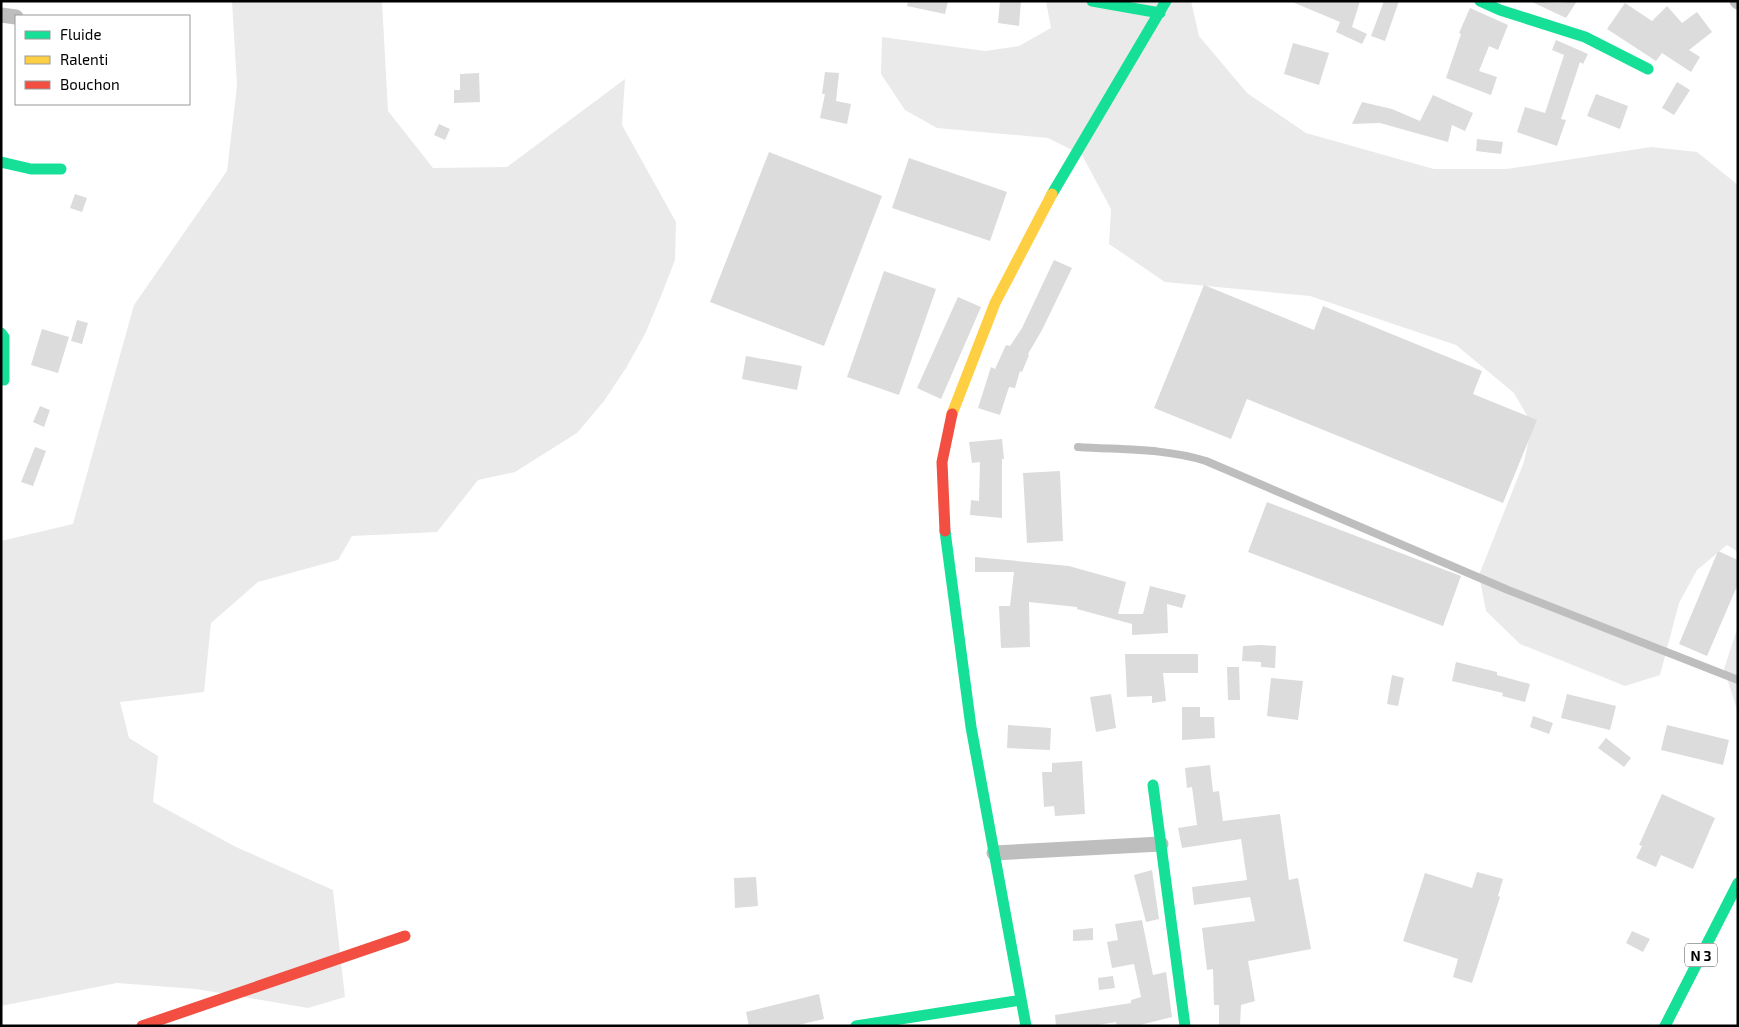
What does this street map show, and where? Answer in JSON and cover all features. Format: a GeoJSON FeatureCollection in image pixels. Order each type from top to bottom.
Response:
{"type":"FeatureCollection","features":[{"type":"Feature","properties":{"kind":"main road"},"geometry":{"type":"LineString","coordinates":[[1092,1],[1160,13]]}},
{"type":"Feature","properties":{"kind":"main road"},"geometry":{"type":"LineString","coordinates":[[1026,1026],[971,727],[944,522],[942,462],[951,417],[995,303],[1060,180],[1166,1]]}},
{"type":"Feature","properties":{"kind":"main road"},"geometry":{"type":"LineString","coordinates":[[1480,1],[1500,10],[1585,37],[1648,69]]}},
{"type":"Feature","properties":{"kind":"main road"},"geometry":{"type":"LineString","coordinates":[[1,162],[23,169],[44,171],[61,169]]}},
{"type":"Feature","properties":{"kind":"main road"},"geometry":{"type":"LineString","coordinates":[[1,333],[4,337],[4,380]]}},
{"type":"Feature","properties":{"kind":"main road"},"geometry":{"type":"LineString","coordinates":[[1153,785],[1185,1026]]}},
{"type":"Feature","properties":{"kind":"main road","name":"N 3"},"geometry":{"type":"LineString","coordinates":[[1666,1026],[1738,883]]}},
{"type":"Feature","properties":{"kind":"main road"},"geometry":{"type":"LineString","coordinates":[[142,1026],[405,936]]}},
{"type":"Feature","properties":{"kind":"main road"},"geometry":{"type":"LineString","coordinates":[[856,1026],[1021,1000]]}},
{"type":"Feature","properties":{"kind":"street"},"geometry":{"type":"LineString","coordinates":[[1,15],[15,17]]}},
{"type":"Feature","properties":{"kind":"street"},"geometry":{"type":"LineString","coordinates":[[994,853],[1161,844]]}},
{"type":"Feature","properties":{"kind":"lane"},"geometry":{"type":"LineString","coordinates":[[1078,447],[1158,450],[1181,453],[1206,461],[1508,590],[1738,680]]}},
{"type":"Feature","properties":{"kind":"shaded area"},"geometry":{"type":"Polygon","coordinates":[[[232,1],[382,1],[388,111],[433,168],[507,167],[625,79],[622,125],[676,222],[675,260],[645,334],[626,368],[604,401],[577,433],[515,472],[478,480],[437,532],[352,536],[338,560],[258,582],[211,623],[204,692],[120,702],[129,738],[158,756],[153,802],[236,847],[333,890],[345,997],[308,1008],[196,989],[117,983],[1,1006],[1,541],[73,524],[134,305],[227,171],[237,86],[232,1]]]}},
{"type":"Feature","properties":{"kind":"shaded area"},"geometry":{"type":"Polygon","coordinates":[[[1046,1],[1191,1],[1199,36],[1247,93],[1306,133],[1434,169],[1507,169],[1651,147],[1697,152],[1738,185],[1738,552],[1727,545],[1697,570],[1679,603],[1660,675],[1625,686],[1520,644],[1486,611],[1479,575],[1524,462],[1532,424],[1514,393],[1456,345],[1310,296],[1165,282],[1109,244],[1111,209],[1082,155],[1048,138],[937,128],[905,110],[881,74],[882,37],[985,51],[1019,46],[1051,28],[1046,1]]]}},
{"type":"Feature","properties":{"kind":"shaded area"},"geometry":{"type":"Polygon","coordinates":[[[1738,626],[1738,713],[1724,669],[1738,626]]]}},
{"type":"Feature","properties":{"kind":"building"},"geometry":{"type":"Polygon","coordinates":[[[908,1],[948,1],[945,14],[907,6],[908,1]]]}},
{"type":"Feature","properties":{"kind":"building"},"geometry":{"type":"Polygon","coordinates":[[[1000,1],[1021,1],[1019,26],[998,23],[1000,1]]]}},
{"type":"Feature","properties":{"kind":"building"},"geometry":{"type":"Polygon","coordinates":[[[1290,1],[1360,1],[1352,27],[1367,34],[1362,44],[1336,32],[1340,22],[1290,1]]]}},
{"type":"Feature","properties":{"kind":"building"},"geometry":{"type":"Polygon","coordinates":[[[1384,1],[1399,1],[1385,41],[1371,36],[1384,1]]]}},
{"type":"Feature","properties":{"kind":"building"},"geometry":{"type":"Polygon","coordinates":[[[1530,1],[1558,3],[1577,1],[1566,18],[1530,1]]]}},
{"type":"Feature","properties":{"kind":"building"},"geometry":{"type":"Polygon","coordinates":[[[1625,3],[1652,21],[1667,6],[1682,23],[1697,12],[1712,32],[1689,50],[1700,57],[1691,72],[1662,53],[1656,61],[1607,29],[1625,3]]]}},
{"type":"Feature","properties":{"kind":"building"},"geometry":{"type":"Polygon","coordinates":[[[1470,8],[1508,25],[1498,50],[1489,46],[1479,71],[1497,77],[1491,95],[1446,78],[1461,34],[1459,33],[1470,8]]]}},
{"type":"Feature","properties":{"kind":"building"},"geometry":{"type":"Polygon","coordinates":[[[1556,40],[1588,54],[1583,64],[1580,62],[1561,119],[1566,120],[1557,146],[1517,132],[1525,107],[1545,113],[1564,55],[1552,50],[1556,40]]]}},
{"type":"Feature","properties":{"kind":"building"},"geometry":{"type":"Polygon","coordinates":[[[1293,43],[1329,53],[1319,85],[1284,74],[1293,43]]]}},
{"type":"Feature","properties":{"kind":"building"},"geometry":{"type":"Polygon","coordinates":[[[825,72],[839,73],[836,101],[851,104],[847,124],[820,118],[825,94],[822,94],[825,72]]]}},
{"type":"Feature","properties":{"kind":"building"},"geometry":{"type":"Polygon","coordinates":[[[479,73],[480,102],[454,103],[454,90],[460,90],[460,74],[479,73]]]}},
{"type":"Feature","properties":{"kind":"building"},"geometry":{"type":"Polygon","coordinates":[[[1677,82],[1690,90],[1674,115],[1662,108],[1677,82]]]}},
{"type":"Feature","properties":{"kind":"building"},"geometry":{"type":"Polygon","coordinates":[[[1596,94],[1628,106],[1620,129],[1587,116],[1596,94]]]}},
{"type":"Feature","properties":{"kind":"building"},"geometry":{"type":"Polygon","coordinates":[[[1433,95],[1473,113],[1465,131],[1452,125],[1448,142],[1380,123],[1352,124],[1362,102],[1392,109],[1420,121],[1433,95]]]}},
{"type":"Feature","properties":{"kind":"building"},"geometry":{"type":"Polygon","coordinates":[[[439,124],[450,129],[445,140],[434,135],[439,124]]]}},
{"type":"Feature","properties":{"kind":"building"},"geometry":{"type":"Polygon","coordinates":[[[1477,139],[1503,142],[1501,154],[1476,151],[1477,139]]]}},
{"type":"Feature","properties":{"kind":"building"},"geometry":{"type":"Polygon","coordinates":[[[769,152],[882,196],[824,346],[710,302],[769,152]]]}},
{"type":"Feature","properties":{"kind":"building"},"geometry":{"type":"Polygon","coordinates":[[[909,158],[1007,192],[990,241],[892,208],[909,158]]]}},
{"type":"Feature","properties":{"kind":"building"},"geometry":{"type":"Polygon","coordinates":[[[75,194],[87,198],[82,212],[70,208],[75,194]]]}},
{"type":"Feature","properties":{"kind":"building"},"geometry":{"type":"Polygon","coordinates":[[[1054,260],[1072,268],[1042,330],[1028,354],[1015,388],[1009,387],[1000,415],[978,408],[991,367],[995,369],[1006,345],[1010,346],[1022,328],[1054,260]]]}},
{"type":"Feature","properties":{"kind":"building"},"geometry":{"type":"Polygon","coordinates":[[[884,271],[936,289],[899,395],[847,377],[884,271]]]}},
{"type":"Feature","properties":{"kind":"building"},"geometry":{"type":"Polygon","coordinates":[[[1204,285],[1314,330],[1323,306],[1482,371],[1473,394],[1537,420],[1503,503],[1247,399],[1231,439],[1154,408],[1204,285]]]}},
{"type":"Feature","properties":{"kind":"building"},"geometry":{"type":"Polygon","coordinates":[[[958,297],[981,307],[941,399],[917,388],[958,297]]]}},
{"type":"Feature","properties":{"kind":"building"},"geometry":{"type":"Polygon","coordinates":[[[77,320],[88,323],[82,344],[71,341],[77,320]]]}},
{"type":"Feature","properties":{"kind":"building"},"geometry":{"type":"Polygon","coordinates":[[[42,329],[69,337],[58,373],[31,365],[42,329]]]}},
{"type":"Feature","properties":{"kind":"building"},"geometry":{"type":"Polygon","coordinates":[[[746,356],[802,366],[797,390],[742,379],[746,356]]]}},
{"type":"Feature","properties":{"kind":"building"},"geometry":{"type":"Polygon","coordinates":[[[40,406],[50,410],[44,427],[33,422],[40,406]]]}},
{"type":"Feature","properties":{"kind":"building"},"geometry":{"type":"Polygon","coordinates":[[[1002,439],[1004,459],[1002,459],[1002,518],[970,515],[971,500],[979,501],[980,462],[972,463],[969,442],[1002,439]]]}},
{"type":"Feature","properties":{"kind":"building"},"geometry":{"type":"Polygon","coordinates":[[[35,447],[46,451],[33,486],[21,482],[35,447]]]}},
{"type":"Feature","properties":{"kind":"building"},"geometry":{"type":"Polygon","coordinates":[[[1060,471],[1063,541],[1027,543],[1023,473],[1060,471]]]}},
{"type":"Feature","properties":{"kind":"building"},"geometry":{"type":"Polygon","coordinates":[[[1267,502],[1461,576],[1443,626],[1248,552],[1267,502]]]}},
{"type":"Feature","properties":{"kind":"building"},"geometry":{"type":"Polygon","coordinates":[[[1718,551],[1738,560],[1738,584],[1707,656],[1679,644],[1718,551]]]}},
{"type":"Feature","properties":{"kind":"building"},"geometry":{"type":"Polygon","coordinates":[[[975,557],[1069,566],[1126,582],[1118,614],[1143,614],[1150,586],[1186,595],[1182,608],[1167,604],[1168,633],[1132,635],[1132,624],[1077,609],[1077,607],[1029,602],[1030,647],[1001,648],[999,606],[1010,606],[1014,572],[975,572],[975,557]]]}},
{"type":"Feature","properties":{"kind":"building"},"geometry":{"type":"Polygon","coordinates":[[[1243,646],[1276,646],[1275,668],[1261,667],[1261,662],[1242,661],[1243,646]]]}},
{"type":"Feature","properties":{"kind":"building"},"geometry":{"type":"Polygon","coordinates":[[[1125,654],[1198,654],[1198,673],[1163,673],[1166,701],[1152,703],[1152,696],[1127,697],[1125,654]]]}},
{"type":"Feature","properties":{"kind":"building"},"geometry":{"type":"Polygon","coordinates":[[[1456,662],[1497,672],[1497,675],[1530,684],[1525,702],[1502,696],[1503,693],[1452,681],[1456,662]]]}},
{"type":"Feature","properties":{"kind":"building"},"geometry":{"type":"Polygon","coordinates":[[[1227,667],[1239,667],[1240,700],[1228,700],[1227,667]]]}},
{"type":"Feature","properties":{"kind":"building"},"geometry":{"type":"Polygon","coordinates":[[[1392,675],[1404,678],[1398,706],[1387,704],[1392,675]]]}},
{"type":"Feature","properties":{"kind":"building"},"geometry":{"type":"Polygon","coordinates":[[[1271,678],[1303,681],[1298,720],[1267,716],[1271,678]]]}},
{"type":"Feature","properties":{"kind":"building"},"geometry":{"type":"Polygon","coordinates":[[[1111,694],[1116,728],[1096,732],[1090,697],[1111,694]]]}},
{"type":"Feature","properties":{"kind":"building"},"geometry":{"type":"Polygon","coordinates":[[[1567,694],[1616,706],[1610,730],[1561,718],[1567,694]]]}},
{"type":"Feature","properties":{"kind":"building"},"geometry":{"type":"Polygon","coordinates":[[[1182,707],[1200,707],[1200,717],[1214,717],[1215,738],[1182,740],[1182,707]]]}},
{"type":"Feature","properties":{"kind":"building"},"geometry":{"type":"Polygon","coordinates":[[[1533,716],[1553,723],[1549,734],[1530,727],[1533,716]]]}},
{"type":"Feature","properties":{"kind":"building"},"geometry":{"type":"Polygon","coordinates":[[[1008,725],[1051,728],[1050,750],[1007,748],[1008,725]]]}},
{"type":"Feature","properties":{"kind":"building"},"geometry":{"type":"Polygon","coordinates":[[[1667,725],[1729,740],[1723,765],[1661,750],[1667,725]]]}},
{"type":"Feature","properties":{"kind":"building"},"geometry":{"type":"Polygon","coordinates":[[[1606,738],[1631,758],[1624,767],[1598,748],[1606,738]]]}},
{"type":"Feature","properties":{"kind":"building"},"geometry":{"type":"Polygon","coordinates":[[[1082,761],[1085,814],[1055,816],[1054,806],[1044,807],[1042,772],[1052,772],[1052,763],[1082,761]]]}},
{"type":"Feature","properties":{"kind":"building"},"geometry":{"type":"Polygon","coordinates":[[[1210,765],[1213,792],[1219,791],[1223,821],[1280,814],[1289,880],[1298,878],[1311,949],[1248,961],[1255,1001],[1241,1005],[1240,1026],[1219,1026],[1219,1005],[1214,1005],[1213,969],[1207,970],[1202,928],[1255,921],[1250,897],[1194,905],[1192,887],[1247,880],[1241,839],[1182,848],[1178,828],[1197,825],[1192,787],[1187,788],[1185,768],[1210,765]]]}},
{"type":"Feature","properties":{"kind":"building"},"geometry":{"type":"Polygon","coordinates":[[[1662,794],[1715,818],[1693,869],[1661,855],[1656,867],[1636,858],[1642,846],[1639,845],[1662,794]]]}},
{"type":"Feature","properties":{"kind":"building"},"geometry":{"type":"Polygon","coordinates":[[[1152,870],[1159,919],[1146,922],[1134,875],[1152,870]]]}},
{"type":"Feature","properties":{"kind":"building"},"geometry":{"type":"Polygon","coordinates":[[[1477,872],[1503,879],[1498,896],[1500,897],[1472,983],[1453,977],[1458,959],[1403,941],[1425,873],[1472,888],[1477,872]]]}},
{"type":"Feature","properties":{"kind":"building"},"geometry":{"type":"Polygon","coordinates":[[[756,877],[758,906],[735,908],[734,878],[756,877]]]}},
{"type":"Feature","properties":{"kind":"building"},"geometry":{"type":"Polygon","coordinates":[[[1142,920],[1153,975],[1166,972],[1172,1017],[1136,1026],[1117,1026],[1116,1022],[1092,1026],[1056,1026],[1055,1015],[1131,1003],[1131,1000],[1141,997],[1134,964],[1112,968],[1107,942],[1118,940],[1115,924],[1142,920]]]}},
{"type":"Feature","properties":{"kind":"building"},"geometry":{"type":"Polygon","coordinates":[[[1093,928],[1093,940],[1073,941],[1073,930],[1093,928]]]}},
{"type":"Feature","properties":{"kind":"building"},"geometry":{"type":"Polygon","coordinates":[[[1632,931],[1650,939],[1643,952],[1626,943],[1632,931]]]}},
{"type":"Feature","properties":{"kind":"building"},"geometry":{"type":"Polygon","coordinates":[[[1113,976],[1115,988],[1099,990],[1098,978],[1113,976]]]}},
{"type":"Feature","properties":{"kind":"building"},"geometry":{"type":"Polygon","coordinates":[[[819,994],[824,1019],[794,1026],[749,1026],[746,1012],[819,994]]]}},
{"type":"Feature","properties":{"kind":"traffic: fast"},"geometry":{"type":"LineString","coordinates":[[1092,1],[1160,13]]}},
{"type":"Feature","properties":{"kind":"traffic: fast"},"geometry":{"type":"LineString","coordinates":[[1052,194],[1166,1]]}},
{"type":"Feature","properties":{"kind":"traffic: fast"},"geometry":{"type":"LineString","coordinates":[[1480,1],[1500,10],[1585,37],[1648,69]]}},
{"type":"Feature","properties":{"kind":"traffic: fast"},"geometry":{"type":"LineString","coordinates":[[1,162],[31,169],[61,169]]}},
{"type":"Feature","properties":{"kind":"traffic: fast"},"geometry":{"type":"LineString","coordinates":[[1,333],[4,337],[4,380]]}},
{"type":"Feature","properties":{"kind":"traffic: fast"},"geometry":{"type":"LineString","coordinates":[[945,531],[971,727],[1026,1026]]}},
{"type":"Feature","properties":{"kind":"traffic: fast"},"geometry":{"type":"LineString","coordinates":[[1153,785],[1185,1026]]}},
{"type":"Feature","properties":{"kind":"traffic: fast"},"geometry":{"type":"LineString","coordinates":[[1665,1026],[1738,883]]}},
{"type":"Feature","properties":{"kind":"traffic: fast"},"geometry":{"type":"LineString","coordinates":[[856,1026],[1021,1000]]}},
{"type":"Feature","properties":{"kind":"traffic: slow"},"geometry":{"type":"LineString","coordinates":[[952,414],[995,303],[1052,194]]}},
{"type":"Feature","properties":{"kind":"traffic: jam"},"geometry":{"type":"LineString","coordinates":[[945,531],[942,462],[952,414]]}},
{"type":"Feature","properties":{"kind":"traffic: jam"},"geometry":{"type":"LineString","coordinates":[[142,1026],[405,936]]}}]}
